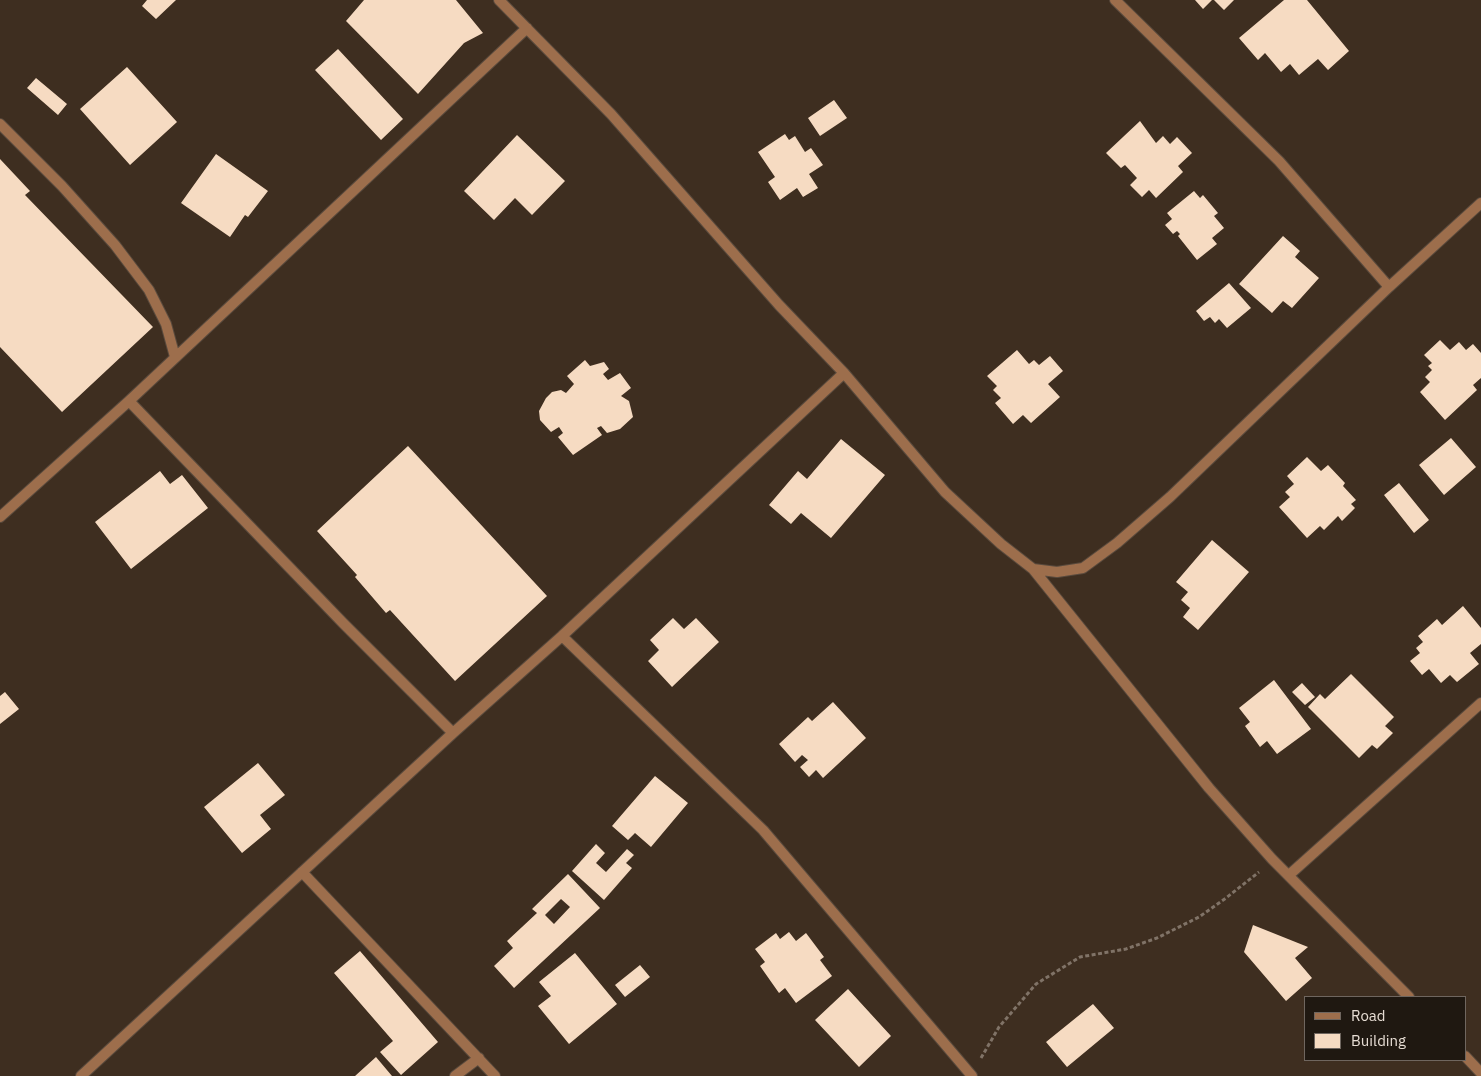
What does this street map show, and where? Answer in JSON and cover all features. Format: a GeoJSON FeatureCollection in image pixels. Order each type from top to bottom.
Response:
{"type":"FeatureCollection","features":[{"type":"Feature","properties":{"kind":"street"},"geometry":{"type":"LineString","coordinates":[[499,0],[611,114],[779,304],[844,373],[945,492],[1001,544],[1033,569],[1180,753],[1272,859],[1408,996]]}},
{"type":"Feature","properties":{"kind":"street"},"geometry":{"type":"LineString","coordinates":[[1115,0],[1279,161],[1389,287]]}},
{"type":"Feature","properties":{"kind":"street"},"geometry":{"type":"LineString","coordinates":[[0,516],[129,401],[527,28]]}},
{"type":"Feature","properties":{"kind":"street"},"geometry":{"type":"LineString","coordinates":[[0,124],[62,186],[115,245],[149,290],[166,324],[175,357]]}},
{"type":"Feature","properties":{"kind":"street"},"geometry":{"type":"LineString","coordinates":[[1033,569],[1057,572],[1083,568],[1117,544],[1170,497],[1389,287],[1481,204]]}},
{"type":"Feature","properties":{"kind":"street"},"geometry":{"type":"LineString","coordinates":[[81,1076],[453,733],[562,636],[844,373]]}},
{"type":"Feature","properties":{"kind":"street"},"geometry":{"type":"LineString","coordinates":[[129,401],[342,623],[453,733]]}},
{"type":"Feature","properties":{"kind":"street"},"geometry":{"type":"LineString","coordinates":[[562,636],[763,830],[972,1076]]}},
{"type":"Feature","properties":{"kind":"street"},"geometry":{"type":"LineString","coordinates":[[1289,875],[1481,703]]}},
{"type":"Feature","properties":{"kind":"street"},"geometry":{"type":"LineString","coordinates":[[302,872],[495,1076]]}},
{"type":"Feature","properties":{"kind":"street"},"geometry":{"type":"LineString","coordinates":[[1466,1057],[1481,1073]]}},
{"type":"Feature","properties":{"kind":"street"},"geometry":{"type":"LineString","coordinates":[[455,1076],[479,1058]]}},
{"type":"Feature","properties":{"kind":"path"},"geometry":{"type":"LineString","coordinates":[[972,1076],[999,1027],[1036,984],[1080,957],[1126,949],[1149,941],[1199,917],[1233,893],[1272,859]]}},
{"type":"Feature","properties":{"kind":"building"},"geometry":{"type":"Polygon","coordinates":[[[147,0],[176,0],[156,19],[142,6],[147,0]]]}},
{"type":"Feature","properties":{"kind":"building"},"geometry":{"type":"Polygon","coordinates":[[[364,0],[456,0],[483,33],[464,43],[418,94],[346,21],[364,0]]]}},
{"type":"Feature","properties":{"kind":"building"},"geometry":{"type":"Polygon","coordinates":[[[1195,0],[1212,0],[1203,9],[1195,0]]]}},
{"type":"Feature","properties":{"kind":"building"},"geometry":{"type":"Polygon","coordinates":[[[1214,0],[1234,0],[1224,10],[1214,0]]]}},
{"type":"Feature","properties":{"kind":"building"},"geometry":{"type":"Polygon","coordinates":[[[1284,0],[1307,0],[1349,51],[1328,70],[1318,59],[1299,75],[1290,64],[1281,72],[1265,53],[1258,60],[1239,38],[1284,0]]]}},
{"type":"Feature","properties":{"kind":"building"},"geometry":{"type":"Polygon","coordinates":[[[338,49],[403,119],[381,140],[315,70],[338,49]]]}},
{"type":"Feature","properties":{"kind":"building"},"geometry":{"type":"Polygon","coordinates":[[[127,67],[177,122],[130,165],[80,109],[127,67]]]}},
{"type":"Feature","properties":{"kind":"building"},"geometry":{"type":"Polygon","coordinates":[[[36,78],[67,104],[58,115],[27,88],[36,78]]]}},
{"type":"Feature","properties":{"kind":"building"},"geometry":{"type":"Polygon","coordinates":[[[834,100],[847,118],[820,136],[808,118],[834,100]]]}},
{"type":"Feature","properties":{"kind":"building"},"geometry":{"type":"Polygon","coordinates":[[[1140,121],[1156,143],[1163,136],[1170,144],[1177,137],[1192,153],[1178,166],[1183,172],[1156,198],[1149,190],[1142,197],[1130,185],[1137,178],[1125,165],[1121,168],[1106,153],[1140,121]]]}},
{"type":"Feature","properties":{"kind":"building"},"geometry":{"type":"Polygon","coordinates":[[[785,134],[789,140],[795,136],[805,152],[811,148],[823,165],[809,174],[818,188],[803,197],[797,188],[780,200],[768,182],[775,177],[758,152],[785,134]]]}},
{"type":"Feature","properties":{"kind":"building"},"geometry":{"type":"Polygon","coordinates":[[[517,135],[565,181],[532,215],[515,198],[494,220],[464,191],[517,135]]]}},
{"type":"Feature","properties":{"kind":"building"},"geometry":{"type":"Polygon","coordinates":[[[216,154],[268,191],[248,217],[245,215],[230,237],[181,203],[216,154]]]}},
{"type":"Feature","properties":{"kind":"building"},"geometry":{"type":"Polygon","coordinates":[[[0,159],[30,191],[25,195],[153,327],[62,412],[0,347],[0,159]]]}},
{"type":"Feature","properties":{"kind":"building"},"geometry":{"type":"Polygon","coordinates":[[[1194,191],[1200,198],[1203,195],[1218,213],[1214,216],[1224,228],[1212,238],[1217,244],[1197,260],[1178,236],[1180,234],[1177,231],[1173,234],[1165,225],[1172,219],[1167,213],[1194,191]]]}},
{"type":"Feature","properties":{"kind":"building"},"geometry":{"type":"Polygon","coordinates":[[[1283,236],[1300,251],[1295,257],[1319,278],[1292,308],[1283,301],[1272,313],[1239,284],[1283,236]]]}},
{"type":"Feature","properties":{"kind":"building"},"geometry":{"type":"Polygon","coordinates":[[[1229,283],[1251,308],[1227,328],[1219,319],[1215,323],[1210,317],[1204,321],[1196,311],[1229,283]]]}},
{"type":"Feature","properties":{"kind":"building"},"geometry":{"type":"Polygon","coordinates":[[[1440,340],[1450,350],[1459,342],[1466,350],[1473,344],[1481,353],[1481,378],[1473,385],[1477,390],[1445,420],[1420,392],[1430,382],[1425,377],[1432,370],[1428,366],[1432,363],[1424,355],[1440,340]]]}},
{"type":"Feature","properties":{"kind":"building"},"geometry":{"type":"Polygon","coordinates":[[[1017,350],[1029,364],[1034,360],[1039,365],[1050,356],[1063,371],[1048,384],[1060,397],[1031,423],[1023,415],[1013,424],[995,403],[1001,398],[993,390],[997,386],[987,376],[1017,350]]]}},
{"type":"Feature","properties":{"kind":"building"},"geometry":{"type":"Polygon","coordinates":[[[585,360],[590,366],[604,362],[609,369],[603,374],[608,380],[620,373],[631,388],[621,396],[629,401],[633,417],[620,429],[607,433],[601,426],[597,428],[602,435],[573,455],[558,437],[563,433],[559,427],[551,432],[540,420],[539,411],[546,398],[552,392],[561,390],[566,393],[574,384],[567,376],[585,360]]]}},
{"type":"Feature","properties":{"kind":"building"},"geometry":{"type":"Polygon","coordinates":[[[1451,438],[1476,467],[1444,495],[1419,465],[1451,438]]]}},
{"type":"Feature","properties":{"kind":"building"},"geometry":{"type":"Polygon","coordinates":[[[841,439],[885,475],[831,538],[801,513],[791,524],[769,505],[798,471],[807,479],[841,439]]]}},
{"type":"Feature","properties":{"kind":"building"},"geometry":{"type":"Polygon","coordinates":[[[408,446],[547,596],[455,681],[390,610],[386,613],[355,577],[357,575],[317,531],[408,446]]]}},
{"type":"Feature","properties":{"kind":"building"},"geometry":{"type":"Polygon","coordinates":[[[1307,457],[1321,471],[1328,465],[1345,483],[1343,486],[1356,500],[1351,504],[1355,508],[1342,521],[1338,516],[1324,530],[1320,526],[1307,538],[1279,507],[1290,497],[1285,492],[1294,484],[1287,476],[1307,457]]]}},
{"type":"Feature","properties":{"kind":"building"},"geometry":{"type":"Polygon","coordinates":[[[160,471],[170,484],[182,475],[208,508],[131,569],[95,522],[160,471]]]}},
{"type":"Feature","properties":{"kind":"building"},"geometry":{"type":"Polygon","coordinates":[[[1399,483],[1429,520],[1414,533],[1384,495],[1399,483]]]}},
{"type":"Feature","properties":{"kind":"building"},"geometry":{"type":"Polygon","coordinates":[[[1212,540],[1249,572],[1198,630],[1183,617],[1190,608],[1181,600],[1188,592],[1176,582],[1212,540]]]}},
{"type":"Feature","properties":{"kind":"building"},"geometry":{"type":"Polygon","coordinates":[[[1463,606],[1481,628],[1481,644],[1470,653],[1479,664],[1457,682],[1450,675],[1441,683],[1429,669],[1422,675],[1410,661],[1420,653],[1416,648],[1423,642],[1418,636],[1437,619],[1442,625],[1463,606]]]}},
{"type":"Feature","properties":{"kind":"building"},"geometry":{"type":"Polygon","coordinates":[[[673,618],[684,629],[696,618],[719,642],[672,687],[648,661],[659,650],[650,640],[673,618]]]}},
{"type":"Feature","properties":{"kind":"building"},"geometry":{"type":"Polygon","coordinates":[[[1351,674],[1394,717],[1385,726],[1393,733],[1377,749],[1372,745],[1359,758],[1308,707],[1320,694],[1325,699],[1351,674]]]}},
{"type":"Feature","properties":{"kind":"building"},"geometry":{"type":"Polygon","coordinates":[[[1274,680],[1311,729],[1277,754],[1267,741],[1260,747],[1245,726],[1250,722],[1239,708],[1274,680]]]}},
{"type":"Feature","properties":{"kind":"building"},"geometry":{"type":"Polygon","coordinates":[[[1302,683],[1315,697],[1305,705],[1292,692],[1302,683]]]}},
{"type":"Feature","properties":{"kind":"building"},"geometry":{"type":"Polygon","coordinates":[[[5,692],[19,709],[0,724],[0,696],[5,692]]]}},
{"type":"Feature","properties":{"kind":"building"},"geometry":{"type":"Polygon","coordinates":[[[833,702],[866,738],[823,778],[816,770],[809,777],[800,767],[808,760],[802,755],[795,762],[779,744],[808,717],[812,721],[833,702]]]}},
{"type":"Feature","properties":{"kind":"building"},"geometry":{"type":"Polygon","coordinates":[[[258,763],[285,795],[260,815],[271,829],[242,853],[204,807],[258,763]]]}},
{"type":"Feature","properties":{"kind":"building"},"geometry":{"type":"Polygon","coordinates":[[[655,776],[688,803],[651,847],[635,833],[628,840],[612,826],[655,776]]]}},
{"type":"Feature","properties":{"kind":"building"},"geometry":{"type":"Polygon","coordinates":[[[596,844],[605,853],[596,863],[606,872],[627,849],[634,855],[626,863],[632,868],[604,900],[572,871],[596,844]]]}},
{"type":"Feature","properties":{"kind":"building"},"geometry":{"type":"Polygon","coordinates":[[[568,874],[600,908],[514,988],[494,966],[513,948],[507,941],[537,913],[532,909],[568,874]],[[561,899],[545,915],[554,924],[570,907],[561,899]]]}},
{"type":"Feature","properties":{"kind":"building"},"geometry":{"type":"Polygon","coordinates":[[[1253,925],[1308,947],[1295,958],[1312,978],[1286,1001],[1244,952],[1253,925]]]}},
{"type":"Feature","properties":{"kind":"building"},"geometry":{"type":"Polygon","coordinates":[[[789,932],[796,941],[806,933],[824,957],[820,960],[832,976],[796,1003],[785,988],[779,993],[760,966],[765,962],[755,949],[776,933],[780,939],[789,932]]]}},
{"type":"Feature","properties":{"kind":"building"},"geometry":{"type":"Polygon","coordinates":[[[360,951],[438,1042],[401,1075],[380,1052],[393,1041],[334,973],[360,951]]]}},
{"type":"Feature","properties":{"kind":"building"},"geometry":{"type":"Polygon","coordinates":[[[575,953],[617,1004],[569,1044],[538,1006],[551,996],[539,982],[575,953]]]}},
{"type":"Feature","properties":{"kind":"building"},"geometry":{"type":"Polygon","coordinates":[[[640,965],[650,977],[625,997],[615,985],[640,965]]]}},
{"type":"Feature","properties":{"kind":"building"},"geometry":{"type":"Polygon","coordinates":[[[848,989],[891,1036],[859,1067],[815,1020],[848,989]]]}},
{"type":"Feature","properties":{"kind":"building"},"geometry":{"type":"Polygon","coordinates":[[[1093,1004],[1114,1028],[1067,1067],[1046,1042],[1093,1004]]]}},
{"type":"Feature","properties":{"kind":"building"},"geometry":{"type":"Polygon","coordinates":[[[376,1057],[392,1076],[355,1076],[376,1057]]]}}]}
